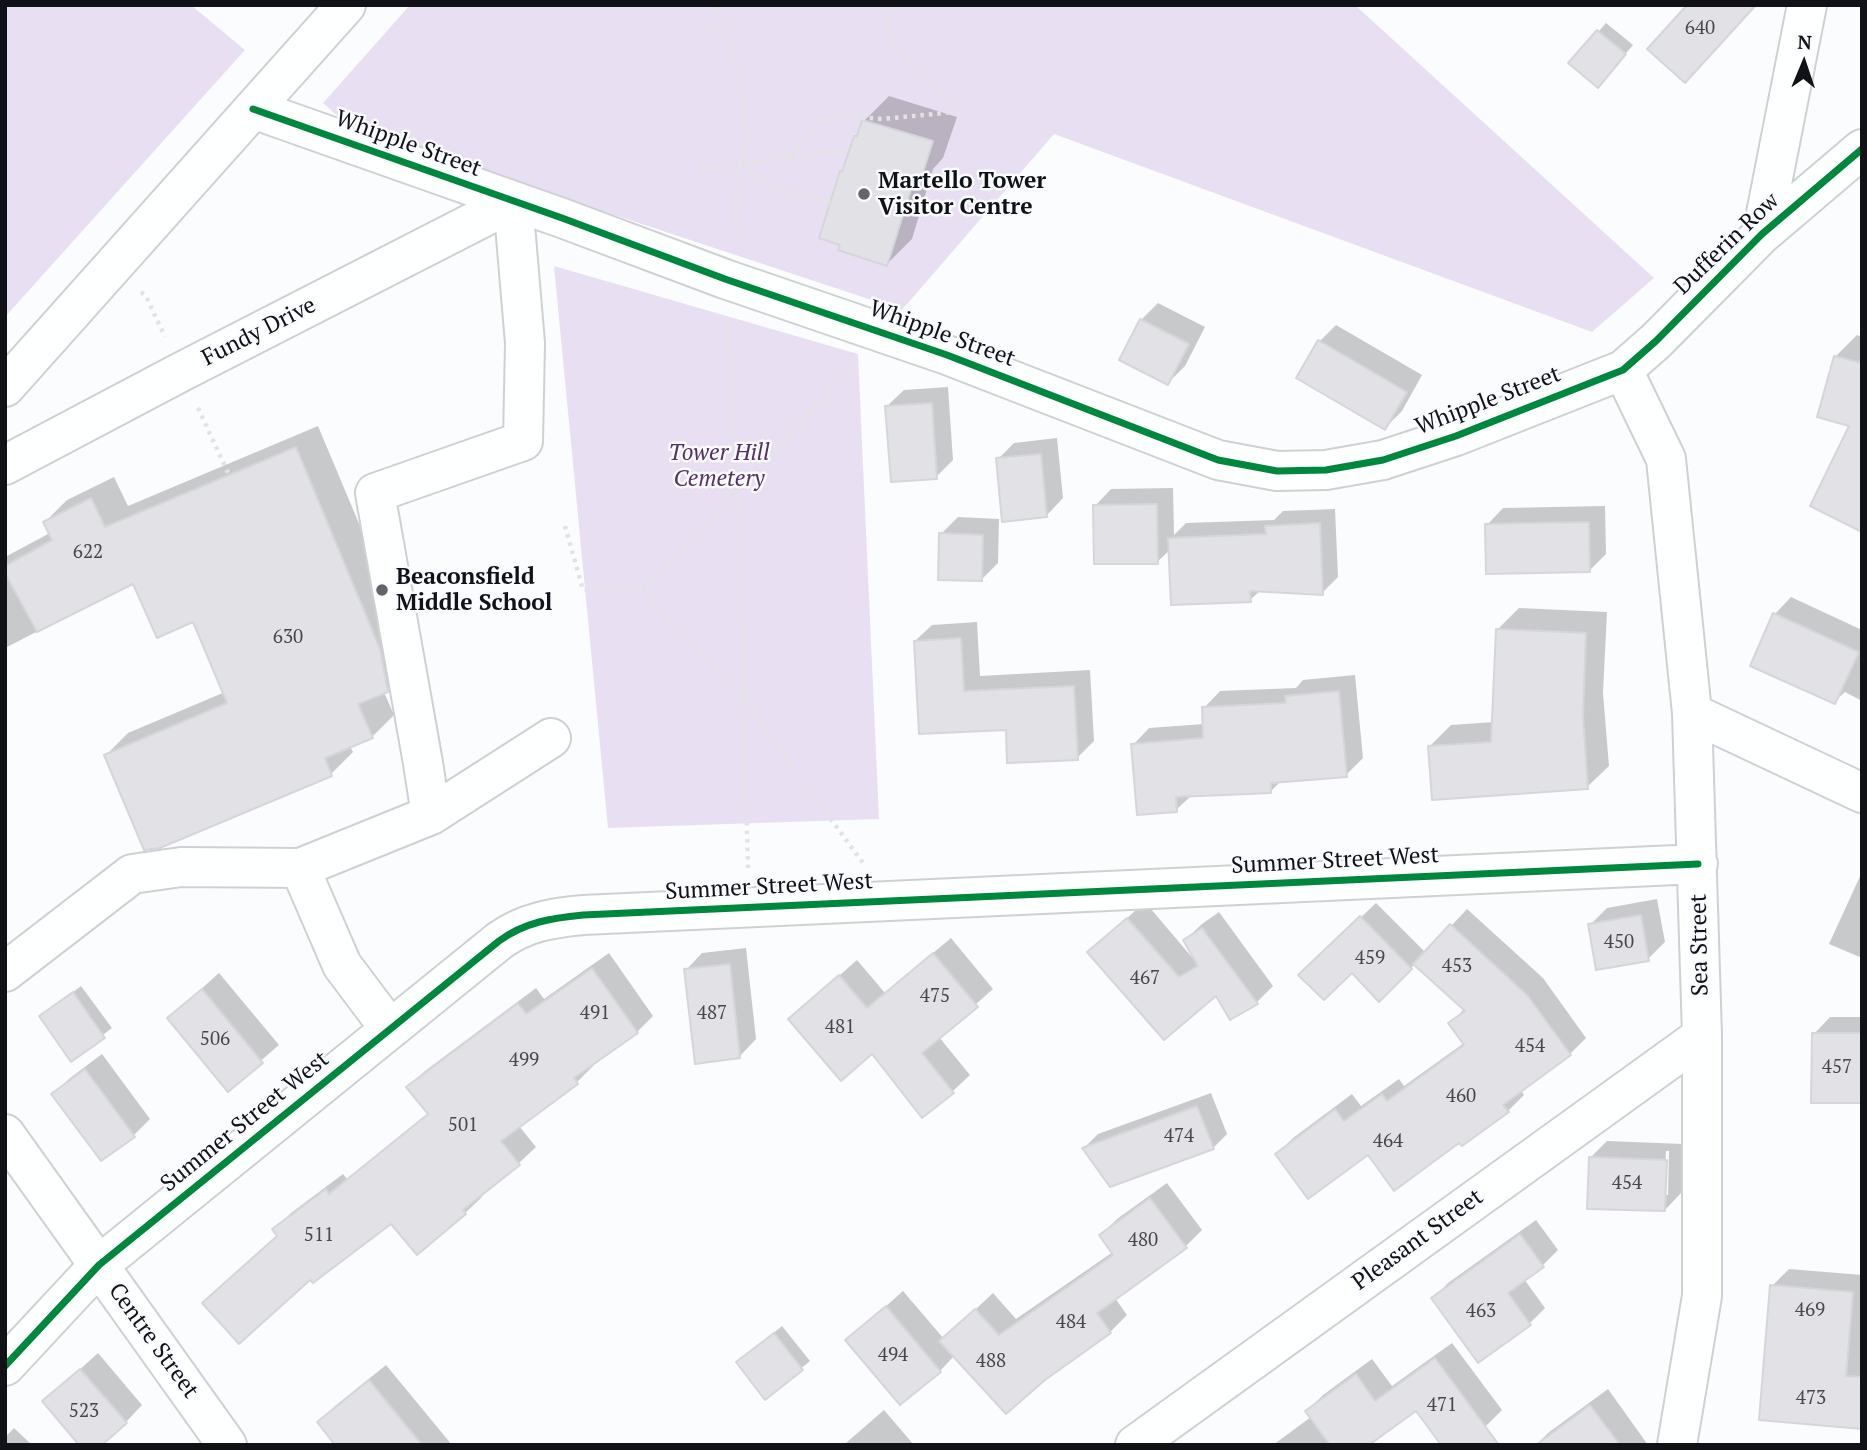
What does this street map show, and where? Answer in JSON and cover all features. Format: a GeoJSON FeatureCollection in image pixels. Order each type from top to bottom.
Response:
{"type":"FeatureCollection","features":[{"type":"Feature","properties":{"kind":"street"},"geometry":{"type":"LineString","coordinates":[[5,387],[346,5]]}},
{"type":"Feature","properties":{"kind":"street"},"geometry":{"type":"LineString","coordinates":[[1762,234],[1807,5]]}},
{"type":"Feature","properties":{"kind":"street","name":"Whipple Street"},"geometry":{"type":"LineString","coordinates":[[253,109],[562,218],[725,279],[947,355],[1218,460],[1277,471],[1326,470],[1383,460],[1456,436],[1623,370]]}},
{"type":"Feature","properties":{"kind":"street","name":"Dufferin Row"},"geometry":{"type":"LineString","coordinates":[[1623,370],[1656,341],[1762,234],[1862,149]]}},
{"type":"Feature","properties":{"kind":"street"},"geometry":{"type":"LineString","coordinates":[[431,815],[375,493],[523,441],[525,344],[513,202]]}},
{"type":"Feature","properties":{"kind":"street","name":"Fundy Drive"},"geometry":{"type":"LineString","coordinates":[[5,465],[122,402],[513,202]]}},
{"type":"Feature","properties":{"kind":"street","name":"Sea Street"},"geometry":{"type":"LineString","coordinates":[[1623,370],[1666,459],[1692,713],[1702,1036],[1702,1296],[1677,1445]]}},
{"type":"Feature","properties":{"kind":"street"},"geometry":{"type":"LineString","coordinates":[[1692,713],[1862,793]]}},
{"type":"Feature","properties":{"kind":"street"},"geometry":{"type":"LineString","coordinates":[[5,972],[132,874],[181,867],[300,868],[431,815],[551,738]]}},
{"type":"Feature","properties":{"kind":"street","name":"Summer Street West"},"geometry":{"type":"LineString","coordinates":[[5,1366],[99,1265],[499,941],[511,932],[544,919],[749,907],[1698,864]]}},
{"type":"Feature","properties":{"kind":"street"},"geometry":{"type":"LineString","coordinates":[[300,868],[342,965],[390,1029]]}},
{"type":"Feature","properties":{"kind":"street","name":"Pleasant Street"},"geometry":{"type":"LineString","coordinates":[[1135,1445],[1702,1036]]}},
{"type":"Feature","properties":{"kind":"street","name":"Centre Street"},"geometry":{"type":"LineString","coordinates":[[5,1134],[227,1445]]}},
{"type":"Feature","properties":{"kind":"path"},"geometry":{"type":"LineString","coordinates":[[713,5],[726,23],[731,40],[748,139],[736,193],[737,225],[766,292]]}},
{"type":"Feature","properties":{"kind":"path"},"geometry":{"type":"LineString","coordinates":[[792,157],[814,129],[826,119],[841,116],[882,118],[955,112],[957,108],[954,102],[920,74],[894,43],[888,28],[887,5]]}},
{"type":"Feature","properties":{"kind":"path"},"geometry":{"type":"LineString","coordinates":[[707,27],[731,40]]}},
{"type":"Feature","properties":{"kind":"path"},"geometry":{"type":"LineString","coordinates":[[701,169],[850,149]]}},
{"type":"Feature","properties":{"kind":"path"},"geometry":{"type":"LineString","coordinates":[[742,163],[773,187],[830,203]]}},
{"type":"Feature","properties":{"kind":"path"},"geometry":{"type":"LineString","coordinates":[[725,279],[738,490],[749,907]]}},
{"type":"Feature","properties":{"kind":"path"},"geometry":{"type":"LineString","coordinates":[[565,526],[583,590],[642,589],[883,333]]}},
{"type":"Feature","properties":{"kind":"path"},"geometry":{"type":"LineString","coordinates":[[642,589],[744,701],[891,901]]}},
{"type":"Feature","properties":{"kind":"green space"},"geometry":{"type":"Polygon","coordinates":[[[5,5],[191,5],[245,50],[5,317],[5,5]]]}},
{"type":"Feature","properties":{"kind":"green space"},"geometry":{"type":"Polygon","coordinates":[[[410,5],[1355,5],[1654,278],[1592,332],[1054,134],[902,310],[351,128],[323,103],[410,5]]]}},
{"type":"Feature","properties":{"kind":"green space","name":"Tower Hill Cemetery"},"geometry":{"type":"Polygon","coordinates":[[[554,266],[858,354],[879,819],[608,828],[554,266]]]}},
{"type":"Feature","properties":{"kind":"building"},"geometry":{"type":"Polygon","coordinates":[[[1687,5],[1756,5],[1685,83],[1647,49],[1687,5]]]}},
{"type":"Feature","properties":{"kind":"building"},"geometry":{"type":"Polygon","coordinates":[[[1597,30],[1626,54],[1598,88],[1568,63],[1597,30]]]}},
{"type":"Feature","properties":{"kind":"building","name":"Martello Tower Visitor Centre"},"geometry":{"type":"Polygon","coordinates":[[[862,120],[933,141],[919,185],[913,183],[887,266],[838,250],[840,245],[819,238],[840,171],[842,172],[862,120]]]}},
{"type":"Feature","properties":{"kind":"building"},"geometry":{"type":"Polygon","coordinates":[[[1140,319],[1189,344],[1168,385],[1119,360],[1140,319]]]}},
{"type":"Feature","properties":{"kind":"building"},"geometry":{"type":"Polygon","coordinates":[[[1318,340],[1407,392],[1385,430],[1296,378],[1318,340]]]}},
{"type":"Feature","properties":{"kind":"building"},"geometry":{"type":"Polygon","coordinates":[[[1834,356],[1862,363],[1862,532],[1810,506],[1849,426],[1817,417],[1834,356]]]}},
{"type":"Feature","properties":{"kind":"building"},"geometry":{"type":"Polygon","coordinates":[[[932,403],[937,479],[891,482],[885,406],[932,403]]]}},
{"type":"Feature","properties":{"kind":"building"},"geometry":{"type":"Polygon","coordinates":[[[296,447],[380,649],[388,692],[358,704],[373,738],[325,758],[332,776],[160,848],[144,850],[104,755],[227,703],[193,622],[157,638],[133,584],[37,632],[5,573],[5,566],[52,540],[43,522],[91,498],[105,527],[296,447]]]}},
{"type":"Feature","properties":{"kind":"building"},"geometry":{"type":"Polygon","coordinates":[[[1041,454],[1047,517],[1002,522],[996,458],[1041,454]]]}},
{"type":"Feature","properties":{"kind":"building"},"geometry":{"type":"Polygon","coordinates":[[[1157,504],[1158,564],[1094,564],[1093,505],[1157,504]]]}},
{"type":"Feature","properties":{"kind":"building"},"geometry":{"type":"Polygon","coordinates":[[[1589,522],[1590,572],[1486,574],[1485,524],[1589,522]]]}},
{"type":"Feature","properties":{"kind":"building"},"geometry":{"type":"Polygon","coordinates":[[[1320,523],[1323,595],[1250,591],[1251,602],[1171,605],[1168,538],[1266,534],[1265,526],[1320,523]]]}},
{"type":"Feature","properties":{"kind":"building"},"geometry":{"type":"Polygon","coordinates":[[[939,533],[983,535],[982,581],[938,580],[939,533]]]}},
{"type":"Feature","properties":{"kind":"building"},"geometry":{"type":"Polygon","coordinates":[[[1773,613],[1859,652],[1835,704],[1750,666],[1773,613]]]}},
{"type":"Feature","properties":{"kind":"building"},"geometry":{"type":"Polygon","coordinates":[[[1496,629],[1586,633],[1583,716],[1588,789],[1432,800],[1428,746],[1491,742],[1496,629]]]}},
{"type":"Feature","properties":{"kind":"building"},"geometry":{"type":"Polygon","coordinates":[[[961,638],[964,691],[1074,686],[1078,760],[1007,763],[1006,730],[919,734],[914,641],[961,638]]]}},
{"type":"Feature","properties":{"kind":"building"},"geometry":{"type":"Polygon","coordinates":[[[1339,691],[1347,777],[1271,783],[1271,793],[1176,797],[1177,812],[1137,815],[1131,744],[1203,738],[1202,707],[1286,703],[1285,696],[1339,691]]]}},
{"type":"Feature","properties":{"kind":"building"},"geometry":{"type":"Polygon","coordinates":[[[1641,915],[1649,961],[1596,970],[1588,924],[1641,915]]]}},
{"type":"Feature","properties":{"kind":"building"},"geometry":{"type":"Polygon","coordinates":[[[1360,916],[1412,969],[1379,1002],[1352,973],[1324,1000],[1298,975],[1360,916]]]}},
{"type":"Feature","properties":{"kind":"building"},"geometry":{"type":"Polygon","coordinates":[[[1127,918],[1179,977],[1198,966],[1183,940],[1202,928],[1258,1004],[1230,1020],[1216,996],[1164,1040],[1087,952],[1127,918]]]}},
{"type":"Feature","properties":{"kind":"building"},"geometry":{"type":"Polygon","coordinates":[[[1450,924],[1527,995],[1571,1055],[1503,1105],[1509,1112],[1462,1146],[1459,1143],[1394,1191],[1368,1155],[1308,1199],[1275,1154],[1335,1109],[1344,1121],[1382,1094],[1387,1101],[1464,1045],[1448,1023],[1465,1011],[1413,964],[1450,924]]]}},
{"type":"Feature","properties":{"kind":"building"},"geometry":{"type":"Polygon","coordinates":[[[933,953],[978,1007],[922,1053],[954,1093],[922,1118],[872,1054],[841,1081],[788,1019],[839,975],[867,1008],[933,953]]]}},
{"type":"Feature","properties":{"kind":"building"},"geometry":{"type":"Polygon","coordinates":[[[730,964],[740,1058],[695,1064],[684,969],[730,964]]]}},
{"type":"Feature","properties":{"kind":"building"},"geometry":{"type":"Polygon","coordinates":[[[592,968],[638,1033],[574,1078],[578,1084],[501,1141],[520,1165],[463,1210],[466,1214],[417,1255],[391,1224],[313,1283],[310,1280],[239,1344],[202,1303],[277,1236],[272,1229],[326,1189],[329,1194],[428,1114],[406,1087],[518,1003],[526,1014],[592,968]]]}},
{"type":"Feature","properties":{"kind":"building"},"geometry":{"type":"Polygon","coordinates":[[[202,989],[263,1063],[228,1092],[167,1018],[202,989]]]}},
{"type":"Feature","properties":{"kind":"building"},"geometry":{"type":"Polygon","coordinates":[[[73,992],[105,1038],[71,1062],[39,1016],[73,992]]]}},
{"type":"Feature","properties":{"kind":"building"},"geometry":{"type":"Polygon","coordinates":[[[1812,1033],[1862,1033],[1862,1103],[1811,1103],[1812,1033]]]}},
{"type":"Feature","properties":{"kind":"building"},"geometry":{"type":"Polygon","coordinates":[[[85,1069],[135,1137],[101,1161],[51,1094],[85,1069]]]}},
{"type":"Feature","properties":{"kind":"building"},"geometry":{"type":"Polygon","coordinates":[[[1197,1106],[1214,1149],[1110,1187],[1082,1148],[1197,1106]]]}},
{"type":"Feature","properties":{"kind":"building"},"geometry":{"type":"Polygon","coordinates":[[[1589,1157],[1667,1160],[1665,1211],[1587,1209],[1589,1157]]]}},
{"type":"Feature","properties":{"kind":"building"},"geometry":{"type":"Polygon","coordinates":[[[1150,1198],[1187,1248],[1097,1313],[1111,1333],[1045,1380],[1006,1414],[939,1341],[975,1309],[999,1335],[1113,1255],[1099,1235],[1150,1198]]]}},
{"type":"Feature","properties":{"kind":"building"},"geometry":{"type":"Polygon","coordinates":[[[1520,1234],[1544,1267],[1508,1293],[1531,1325],[1478,1363],[1431,1298],[1520,1234]]]}},
{"type":"Feature","properties":{"kind":"building"},"geometry":{"type":"Polygon","coordinates":[[[1770,1285],[1853,1292],[1846,1376],[1862,1377],[1862,1429],[1759,1420],[1770,1285]]]}},
{"type":"Feature","properties":{"kind":"building"},"geometry":{"type":"Polygon","coordinates":[[[886,1306],[941,1372],[900,1405],[845,1340],[886,1306]]]}},
{"type":"Feature","properties":{"kind":"building"},"geometry":{"type":"Polygon","coordinates":[[[774,1333],[803,1370],[765,1400],[736,1362],[774,1333]]]}},
{"type":"Feature","properties":{"kind":"building"},"geometry":{"type":"Polygon","coordinates":[[[1435,1358],[1499,1445],[1441,1445],[1416,1411],[1369,1445],[1330,1445],[1305,1411],[1356,1374],[1375,1401],[1435,1358]]]}},
{"type":"Feature","properties":{"kind":"building"},"geometry":{"type":"Polygon","coordinates":[[[80,1369],[127,1423],[102,1445],[79,1445],[42,1401],[80,1369]]]}},
{"type":"Feature","properties":{"kind":"building"},"geometry":{"type":"Polygon","coordinates":[[[369,1380],[422,1445],[335,1445],[317,1422],[369,1380]]]}},
{"type":"Feature","properties":{"kind":"building"},"geometry":{"type":"Polygon","coordinates":[[[1590,1405],[1620,1445],[1536,1445],[1590,1405]]]}},
{"type":"Feature","properties":{"kind":"cycle path"},"geometry":{"type":"LineString","coordinates":[[253,109],[562,218],[725,279],[947,355],[1218,460],[1277,471],[1326,470],[1383,460],[1456,436],[1623,370],[1656,341],[1762,234],[1862,149]]}},
{"type":"Feature","properties":{"kind":"cycle path"},"geometry":{"type":"LineString","coordinates":[[5,1366],[99,1265],[499,941],[519,929],[539,922],[583,915],[1698,864]]}},
{"type":"Feature","properties":{"kind":"place","name":"Martello Tower Visitor Centre"},"geometry":{"type":"Point","coordinates":[864,194]}},
{"type":"Feature","properties":{"kind":"place","name":"Beaconsfield Middle School"},"geometry":{"type":"Point","coordinates":[382,590]}}]}
